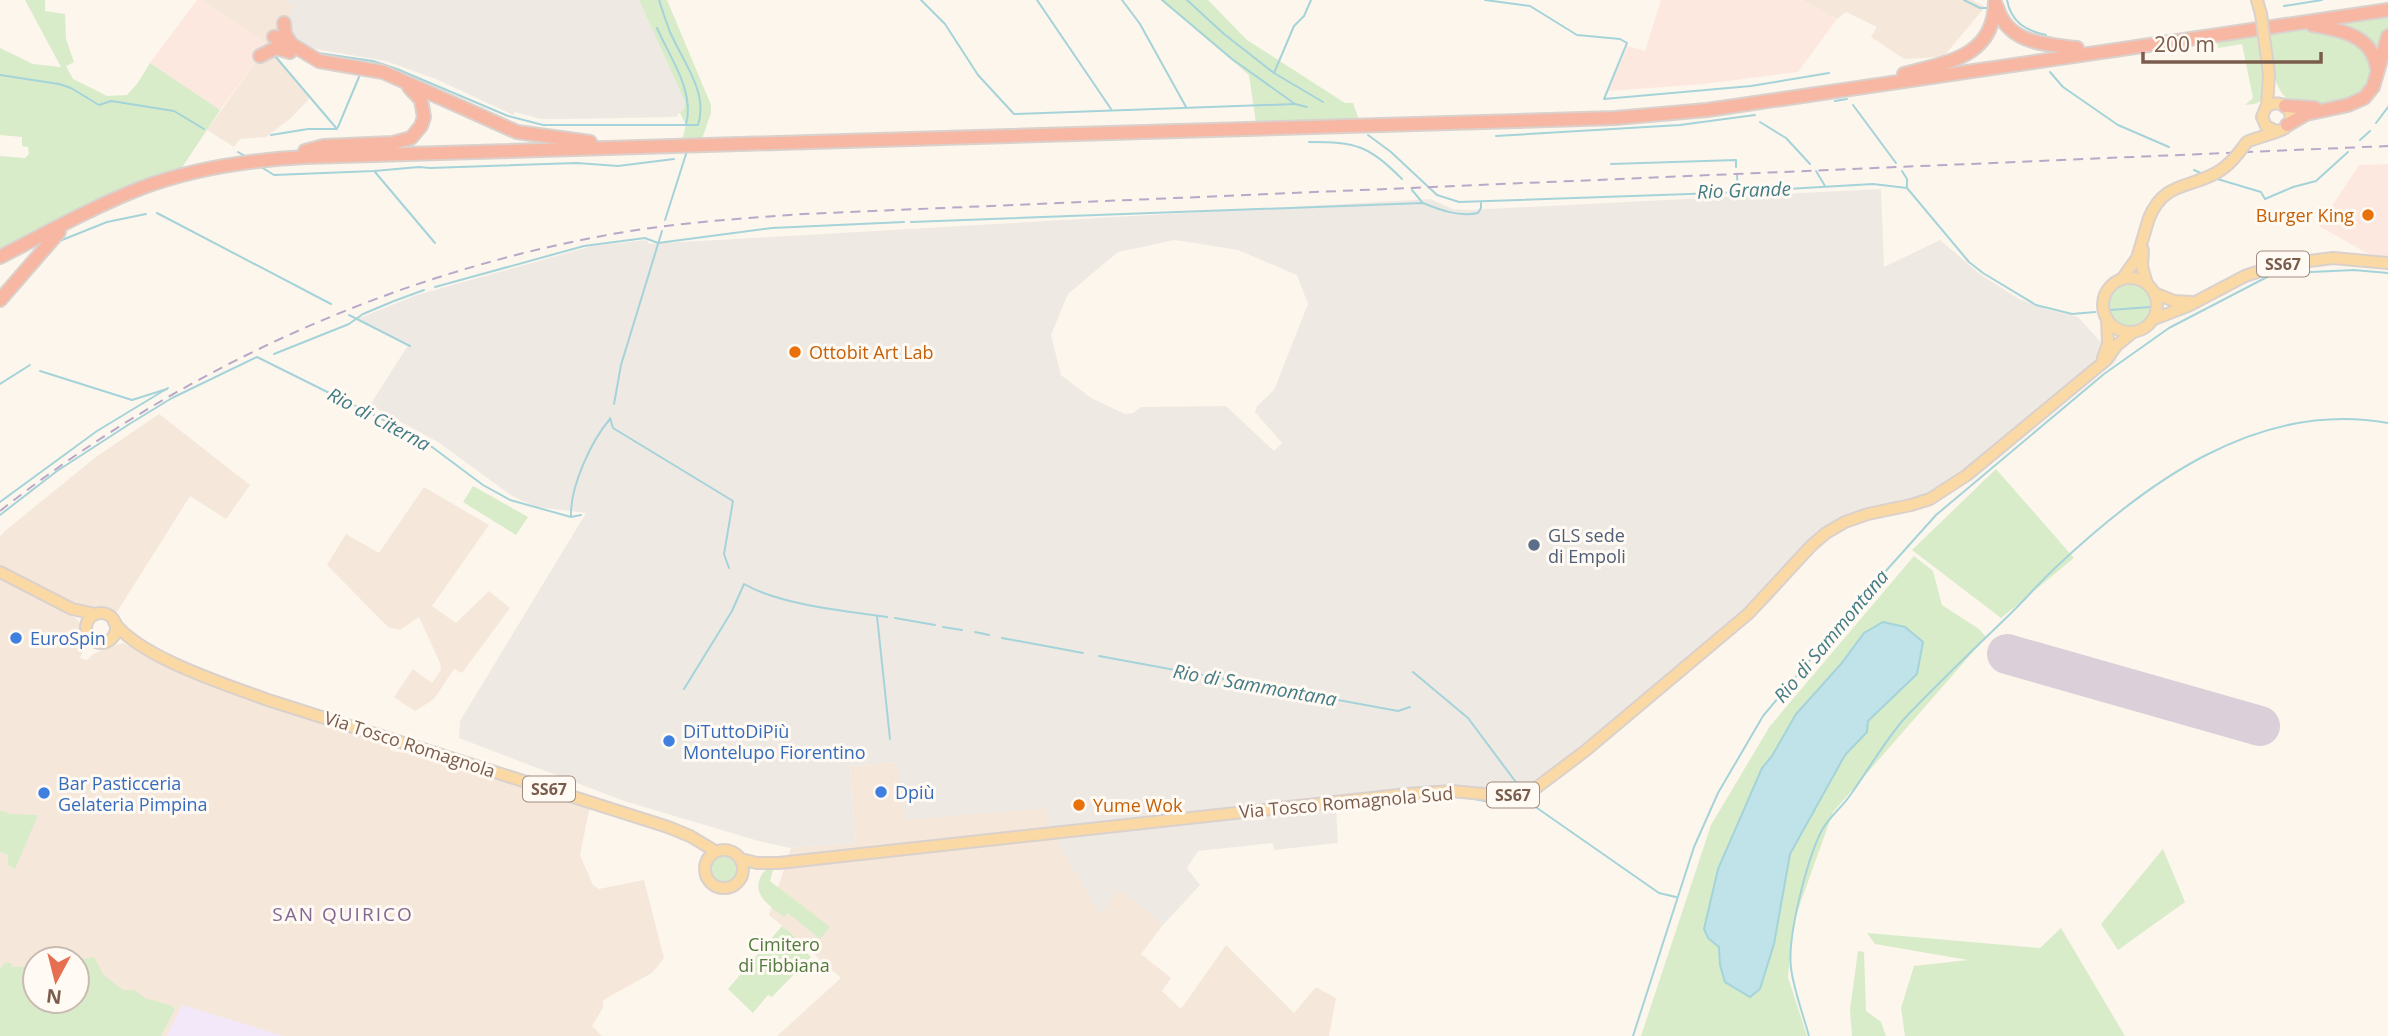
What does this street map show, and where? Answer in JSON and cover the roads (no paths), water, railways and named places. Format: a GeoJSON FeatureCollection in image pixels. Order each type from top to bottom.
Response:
{"type":"FeatureCollection","features":[{"type":"Feature","properties":{"kind":"highway"},"geometry":{"type":"LineString","coordinates":[[1995,1],[2002,20],[2018,35],[2037,43],[2077,48]]}},
{"type":"Feature","properties":{"kind":"highway"},"geometry":{"type":"LineString","coordinates":[[1902,75],[1959,57],[1979,44],[1992,28],[1995,1]]}},
{"type":"Feature","properties":{"kind":"highway"},"geometry":{"type":"LineString","coordinates":[[305,151],[1572,114],[1705,103],[2388,2]]}},
{"type":"Feature","properties":{"kind":"highway"},"geometry":{"type":"LineString","coordinates":[[0,257],[167,173],[226,158],[1615,118],[1707,110],[2388,9]]}},
{"type":"Feature","properties":{"kind":"highway"},"geometry":{"type":"LineString","coordinates":[[2299,22],[2343,31],[2361,40],[2374,56],[2377,73]]}},
{"type":"Feature","properties":{"kind":"highway"},"geometry":{"type":"LineString","coordinates":[[284,23],[285,34],[293,50]]}},
{"type":"Feature","properties":{"kind":"highway"},"geometry":{"type":"LineString","coordinates":[[2282,128],[2306,114],[2355,103],[2364,98],[2373,87],[2388,36]]}},
{"type":"Feature","properties":{"kind":"highway"},"geometry":{"type":"LineString","coordinates":[[274,38],[281,37],[293,50],[320,65],[368,72],[400,82],[414,89],[421,100],[423,110],[421,125],[416,134],[402,142],[324,146],[287,155]]}},
{"type":"Feature","properties":{"kind":"highway"},"geometry":{"type":"LineString","coordinates":[[260,56],[276,48],[293,50],[319,61],[383,72],[517,132],[590,142]]}},
{"type":"Feature","properties":{"kind":"highway"},"geometry":{"type":"LineString","coordinates":[[2284,106],[2329,108]]}},
{"type":"Feature","properties":{"kind":"highway"},"geometry":{"type":"LineString","coordinates":[[0,249],[92,203],[136,188]]}},
{"type":"Feature","properties":{"kind":"highway"},"geometry":{"type":"LineString","coordinates":[[0,300],[63,228],[121,201],[136,188]]}},
{"type":"Feature","properties":{"kind":"main road"},"geometry":{"type":"LineString","coordinates":[[2247,142],[2282,128],[2290,115],[2270,74],[2257,0]]}},
{"type":"Feature","properties":{"kind":"main road"},"geometry":{"type":"LineString","coordinates":[[2154,319],[2157,305],[2142,266],[2149,218],[2155,206],[2169,192],[2218,172],[2231,163],[2262,118],[2267,106],[2270,74]]}},
{"type":"Feature","properties":{"kind":"main road"},"geometry":{"type":"LineString","coordinates":[[2267,106],[2275,103],[2284,106]]}},
{"type":"Feature","properties":{"kind":"main road"},"geometry":{"type":"LineString","coordinates":[[2262,118],[2267,128],[2282,128]]}},
{"type":"Feature","properties":{"kind":"main road"},"geometry":{"type":"LineString","coordinates":[[2122,279],[2137,258],[2144,240]]}},
{"type":"Feature","properties":{"kind":"main road","name":"SS67"},"geometry":{"type":"LineString","coordinates":[[2133,332],[2144,328],[2154,319],[2245,276],[2278,265],[2323,259],[2383,262]]}},
{"type":"Feature","properties":{"kind":"main road"},"geometry":{"type":"LineString","coordinates":[[2101,365],[2108,344],[2107,319],[2102,306],[2105,293],[2111,285],[2122,279],[2132,278],[2174,301],[2197,301]]}},
{"type":"Feature","properties":{"kind":"main road"},"geometry":{"type":"LineString","coordinates":[[2107,319],[2119,330],[2133,332]]}},
{"type":"Feature","properties":{"kind":"main road","name":"Via Tosco Romagnola Sud"},"geometry":{"type":"LineString","coordinates":[[741,859],[779,863],[1408,794],[1451,791],[1506,796],[1522,794],[1536,788],[1569,765],[1748,614],[1826,533],[1845,522],[1930,499],[1947,489],[2101,365],[2120,342],[2133,332]]}},
{"type":"Feature","properties":{"kind":"main road","name":"Via Tosco Romagnola"},"geometry":{"type":"LineString","coordinates":[[0,572],[83,613],[106,613],[123,632],[139,644],[204,677],[685,834],[711,855],[728,850],[741,859]]}},
{"type":"Feature","properties":{"kind":"main road","name":"Via Tosco Romagnola"},"geometry":{"type":"LineString","coordinates":[[65,606],[79,619],[90,638],[96,642],[120,639],[139,644]]}},
{"type":"Feature","properties":{"kind":"main road"},"geometry":{"type":"LineString","coordinates":[[86,631],[87,621],[95,614]]}},
{"type":"Feature","properties":{"kind":"main road"},"geometry":{"type":"LineString","coordinates":[[108,640],[115,632],[114,622]]}},
{"type":"Feature","properties":{"kind":"main road","name":"SS67"},"geometry":{"type":"LineString","coordinates":[[711,855],[705,875],[709,882],[716,886],[732,886],[742,873]]}},
{"type":"Feature","properties":{"kind":"main road"},"geometry":{"type":"LineString","coordinates":[[741,859],[742,873]]}},
{"type":"Feature","properties":{"kind":"main road","name":"Via Tosco Romagnola Sud"},"geometry":{"type":"LineString","coordinates":[[742,873],[779,863]]}},
{"type":"Feature","properties":{"kind":"water"},"geometry":{"type":"Polygon","coordinates":[[[1883,622],[1905,627],[1923,642],[1917,674],[1868,721],[1867,732],[1845,755],[1790,854],[1774,944],[1760,989],[1750,997],[1725,982],[1719,947],[1708,938],[1704,929],[1718,869],[1762,768],[1796,714],[1841,664],[1864,633],[1883,622]]]}},
{"type":"Feature","properties":{"kind":"waterway"},"geometry":{"type":"LineString","coordinates":[[318,53],[373,61],[508,116],[543,125],[698,125],[700,101],[697,89],[670,32],[659,0]]}},
{"type":"Feature","properties":{"kind":"waterway"},"geometry":{"type":"LineString","coordinates":[[921,0],[945,24],[978,75],[1014,114],[1295,104]]}},
{"type":"Feature","properties":{"kind":"waterway"},"geometry":{"type":"LineString","coordinates":[[1037,0],[1111,109]]}},
{"type":"Feature","properties":{"kind":"waterway"},"geometry":{"type":"LineString","coordinates":[[1122,0],[1140,24],[1186,107]]}},
{"type":"Feature","properties":{"kind":"waterway"},"geometry":{"type":"LineString","coordinates":[[1162,0],[1232,59],[1295,104],[1307,107]]}},
{"type":"Feature","properties":{"kind":"waterway","name":"Rio Grande"},"geometry":{"type":"LineString","coordinates":[[1187,0],[1224,34],[1274,73],[1323,102]]}},
{"type":"Feature","properties":{"kind":"waterway"},"geometry":{"type":"LineString","coordinates":[[1274,73],[1294,26],[1304,16],[1311,0]]}},
{"type":"Feature","properties":{"kind":"waterway"},"geometry":{"type":"LineString","coordinates":[[1485,0],[1530,6],[1577,35],[1620,39],[1627,43],[1604,99],[1751,86],[1829,73]]}},
{"type":"Feature","properties":{"kind":"waterway"},"geometry":{"type":"LineString","coordinates":[[1964,0],[1980,8],[1989,8]]}},
{"type":"Feature","properties":{"kind":"waterway"},"geometry":{"type":"LineString","coordinates":[[2007,0],[2016,20],[2032,31],[2046,35]]}},
{"type":"Feature","properties":{"kind":"waterway"},"geometry":{"type":"LineString","coordinates":[[2284,6],[2322,0]]}},
{"type":"Feature","properties":{"kind":"waterway"},"geometry":{"type":"LineString","coordinates":[[657,28],[684,87],[688,112],[686,125]]}},
{"type":"Feature","properties":{"kind":"waterway"},"geometry":{"type":"LineString","coordinates":[[275,56],[337,129]]}},
{"type":"Feature","properties":{"kind":"waterway"},"geometry":{"type":"LineString","coordinates":[[2050,72],[2063,87],[2118,125],[2169,147]]}},
{"type":"Feature","properties":{"kind":"waterway"},"geometry":{"type":"LineString","coordinates":[[0,75],[59,84],[99,105],[111,101],[174,111],[204,129]]}},
{"type":"Feature","properties":{"kind":"waterway"},"geometry":{"type":"LineString","coordinates":[[338,127],[359,77]]}},
{"type":"Feature","properties":{"kind":"waterway"},"geometry":{"type":"LineString","coordinates":[[1835,101],[1847,99]]}},
{"type":"Feature","properties":{"kind":"waterway"},"geometry":{"type":"LineString","coordinates":[[1853,105],[1896,163]]}},
{"type":"Feature","properties":{"kind":"waterway"},"geometry":{"type":"LineString","coordinates":[[2376,123],[2388,107]]}},
{"type":"Feature","properties":{"kind":"waterway"},"geometry":{"type":"LineString","coordinates":[[1496,136],[1680,125],[1755,115]]}},
{"type":"Feature","properties":{"kind":"waterway"},"geometry":{"type":"LineString","coordinates":[[1760,122],[1786,138],[1810,164]]}},
{"type":"Feature","properties":{"kind":"waterway"},"geometry":{"type":"LineString","coordinates":[[271,135],[308,129],[336,129]]}},
{"type":"Feature","properties":{"kind":"waterway"},"geometry":{"type":"LineString","coordinates":[[2360,140],[2370,131]]}},
{"type":"Feature","properties":{"kind":"waterway","name":"Rio Grande"},"geometry":{"type":"LineString","coordinates":[[1368,135],[1391,152],[1437,195],[1459,202],[1718,193],[1873,184],[1907,188],[1969,262],[1983,273],[2036,305],[2072,314],[2095,312]]}},
{"type":"Feature","properties":{"kind":"waterway"},"geometry":{"type":"LineString","coordinates":[[1309,142],[1339,143],[1360,148],[1380,159],[1402,179]]}},
{"type":"Feature","properties":{"kind":"waterway","name":"Rio di Sammontana"},"geometry":{"type":"LineString","coordinates":[[665,220],[687,151]]}},
{"type":"Feature","properties":{"kind":"waterway"},"geometry":{"type":"LineString","coordinates":[[238,152],[245,156]]}},
{"type":"Feature","properties":{"kind":"waterway"},"geometry":{"type":"LineString","coordinates":[[2214,178],[2261,192],[2265,199],[2316,181],[2348,152]]}},
{"type":"Feature","properties":{"kind":"waterway"},"geometry":{"type":"LineString","coordinates":[[261,167],[274,175],[419,167],[577,163],[618,166],[674,159]]}},
{"type":"Feature","properties":{"kind":"waterway"},"geometry":{"type":"LineString","coordinates":[[1611,164],[1736,160],[1736,167]]}},
{"type":"Feature","properties":{"kind":"waterway"},"geometry":{"type":"LineString","coordinates":[[2194,170],[2203,174]]}},
{"type":"Feature","properties":{"kind":"waterway"},"geometry":{"type":"LineString","coordinates":[[1816,171],[1825,186]]}},
{"type":"Feature","properties":{"kind":"waterway"},"geometry":{"type":"LineString","coordinates":[[1902,171],[1907,179],[1907,187]]}},
{"type":"Feature","properties":{"kind":"waterway"},"geometry":{"type":"LineString","coordinates":[[375,172],[435,243]]}},
{"type":"Feature","properties":{"kind":"waterway"},"geometry":{"type":"LineString","coordinates":[[1737,175],[1738,191]]}},
{"type":"Feature","properties":{"kind":"waterway"},"geometry":{"type":"LineString","coordinates":[[1412,190],[1422,202]]}},
{"type":"Feature","properties":{"kind":"waterway"},"geometry":{"type":"LineString","coordinates":[[911,222],[1423,203],[1450,212],[1471,214],[1478,213],[1481,203]]}},
{"type":"Feature","properties":{"kind":"waterway"},"geometry":{"type":"LineString","coordinates":[[157,213],[331,304]]}},
{"type":"Feature","properties":{"kind":"waterway"},"geometry":{"type":"LineString","coordinates":[[57,242],[107,222],[146,214]]}},
{"type":"Feature","properties":{"kind":"waterway"},"geometry":{"type":"LineString","coordinates":[[435,287],[584,246],[645,238],[658,243],[772,228],[904,222]]}},
{"type":"Feature","properties":{"kind":"waterway","name":"Rio di Sammontana"},"geometry":{"type":"LineString","coordinates":[[614,404],[621,365],[662,231]]}},
{"type":"Feature","properties":{"kind":"waterway"},"geometry":{"type":"LineString","coordinates":[[20,253],[26,251]]}},
{"type":"Feature","properties":{"kind":"waterway","name":"Rio di Sammontana"},"geometry":{"type":"LineString","coordinates":[[1633,1036],[1694,847],[1718,793],[1763,716],[1936,515],[2104,374],[2169,328],[2269,276],[2354,270],[2388,273]]}},
{"type":"Feature","properties":{"kind":"waterway"},"geometry":{"type":"LineString","coordinates":[[274,354],[424,290]]}},
{"type":"Feature","properties":{"kind":"waterway","name":"Rio Grande"},"geometry":{"type":"LineString","coordinates":[[2110,310],[2150,307]]}},
{"type":"Feature","properties":{"kind":"waterway"},"geometry":{"type":"LineString","coordinates":[[349,315],[410,346]]}},
{"type":"Feature","properties":{"kind":"waterway","name":"Rio di Citerna"},"geometry":{"type":"LineString","coordinates":[[0,515],[57,471],[131,423],[172,398],[257,357],[420,438],[483,485],[510,500],[571,517],[581,515]]}},
{"type":"Feature","properties":{"kind":"waterway"},"geometry":{"type":"LineString","coordinates":[[0,384],[30,365]]}},
{"type":"Feature","properties":{"kind":"waterway"},"geometry":{"type":"LineString","coordinates":[[40,371],[132,400],[167,389]]}},
{"type":"Feature","properties":{"kind":"waterway"},"geometry":{"type":"LineString","coordinates":[[0,502],[97,431],[168,388]]}},
{"type":"Feature","properties":{"kind":"waterway","name":"Rio di Sammontana"},"geometry":{"type":"LineString","coordinates":[[610,418],[613,428],[733,501],[724,554],[729,568]]}},
{"type":"Feature","properties":{"kind":"waterway"},"geometry":{"type":"LineString","coordinates":[[571,516],[574,492],[583,465],[610,419]]}},
{"type":"Feature","properties":{"kind":"waterway"},"geometry":{"type":"LineString","coordinates":[[1809,1036],[1791,968],[1792,938],[1804,879],[1824,826],[1847,799],[1904,719],[2055,568],[2126,507],[2165,479],[2206,455],[2249,436],[2294,424],[2340,419],[2388,423]]}},
{"type":"Feature","properties":{"kind":"waterway","name":"Rio di Sammontana"},"geometry":{"type":"LineString","coordinates":[[684,689],[732,611],[744,584],[794,602],[887,617]]}},
{"type":"Feature","properties":{"kind":"waterway"},"geometry":{"type":"LineString","coordinates":[[877,616],[890,739]]}},
{"type":"Feature","properties":{"kind":"waterway","name":"Rio di Sammontana"},"geometry":{"type":"LineString","coordinates":[[895,618],[935,625]]}},
{"type":"Feature","properties":{"kind":"waterway","name":"Rio di Sammontana"},"geometry":{"type":"LineString","coordinates":[[943,627],[962,630]]}},
{"type":"Feature","properties":{"kind":"waterway","name":"Rio di Sammontana"},"geometry":{"type":"LineString","coordinates":[[975,632],[989,635]]}},
{"type":"Feature","properties":{"kind":"waterway","name":"Rio di Sammontana"},"geometry":{"type":"LineString","coordinates":[[1002,638],[1083,653]]}},
{"type":"Feature","properties":{"kind":"waterway","name":"Rio di Sammontana"},"geometry":{"type":"LineString","coordinates":[[1099,656],[1398,711],[1410,707]]}},
{"type":"Feature","properties":{"kind":"waterway","name":"Rio di Sammontana"},"geometry":{"type":"LineString","coordinates":[[1413,672],[1468,718],[1521,789]]}},
{"type":"Feature","properties":{"kind":"waterway","name":"Rio di Sammontana"},"geometry":{"type":"LineString","coordinates":[[1464,797],[1500,804],[1527,801],[1659,893],[1676,897]]}},
{"type":"Feature","properties":{"kind":"waterway"},"geometry":{"type":"LineString","coordinates":[[1337,808],[1430,798]]}},
{"type":"Feature","properties":{"kind":"railway"},"geometry":{"type":"LineString","coordinates":[[0,511],[67,461],[137,416],[209,374],[284,337],[361,305],[440,277],[520,254],[652,228],[803,214],[2388,146]]}},
{"type":"Feature","properties":{"kind":"place","name":"Burger King"},"geometry":{"type":"Point","coordinates":[2368,215]}},
{"type":"Feature","properties":{"kind":"place","name":"Ottobit Art Lab"},"geometry":{"type":"Point","coordinates":[795,352]}},
{"type":"Feature","properties":{"kind":"place","name":"GLS sede di Empoli"},"geometry":{"type":"Point","coordinates":[1534,545]}},
{"type":"Feature","properties":{"kind":"place","name":"EuroSpin"},"geometry":{"type":"Point","coordinates":[16,638]}},
{"type":"Feature","properties":{"kind":"place","name":"DiTuttoDiPiù Montelupo Fiorentino"},"geometry":{"type":"Point","coordinates":[669,741]}},
{"type":"Feature","properties":{"kind":"place","name":"Dpiù"},"geometry":{"type":"Point","coordinates":[881,792]}},
{"type":"Feature","properties":{"kind":"place","name":"Bar Pasticceria Gelateria Pimpina"},"geometry":{"type":"Point","coordinates":[44,793]}},
{"type":"Feature","properties":{"kind":"place","name":"Yume Wok"},"geometry":{"type":"Point","coordinates":[1079,805]}},
{"type":"Feature","properties":{"kind":"district","name":"SAN QUIRICO"},"geometry":{"type":"Point","coordinates":[343,914]}},
{"type":"Feature","properties":{"kind":"park label","name":"Cimitero di Fibbiana"},"geometry":{"type":"Point","coordinates":[784,954]}}]}
